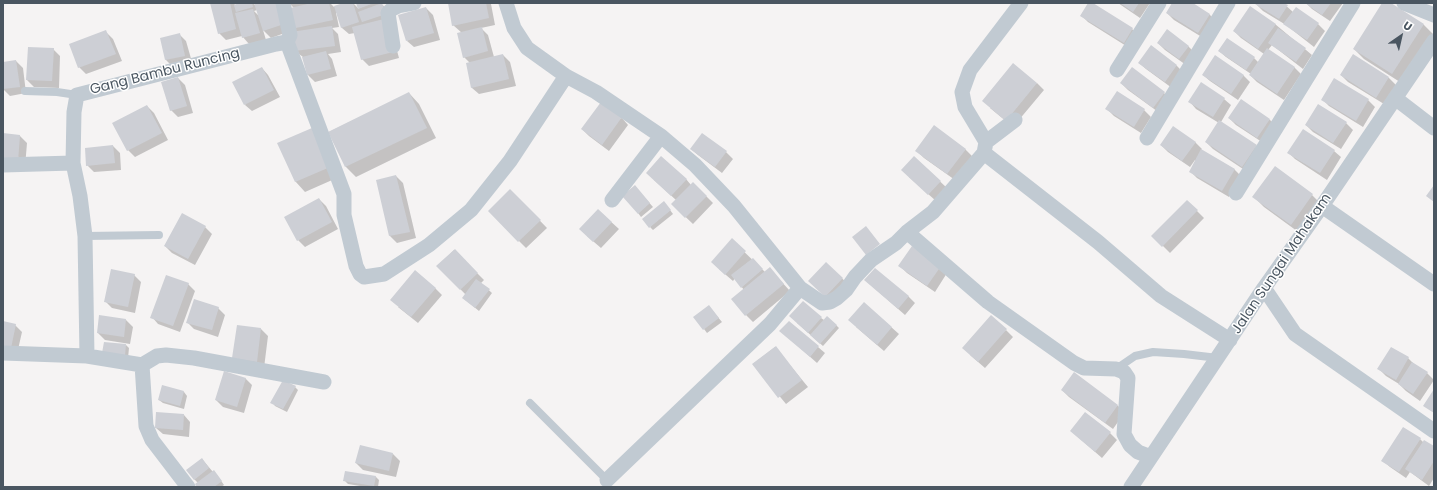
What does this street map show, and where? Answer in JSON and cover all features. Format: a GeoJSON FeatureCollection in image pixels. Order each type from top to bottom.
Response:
{"type":"FeatureCollection","features":[{"type":"Feature","properties":{"kind":"street"},"geometry":{"type":"LineString","coordinates":[[283,3],[290,35],[287,42],[344,194],[344,215],[356,266],[360,274],[364,277],[384,274],[429,245],[471,210],[510,161],[566,76]]}},
{"type":"Feature","properties":{"kind":"street"},"geometry":{"type":"LineString","coordinates":[[393,46],[388,13],[398,6],[414,3]]}},
{"type":"Feature","properties":{"kind":"street"},"geometry":{"type":"LineString","coordinates":[[506,3],[514,28],[527,48],[566,76],[596,92],[661,136],[695,165],[734,206],[800,288],[822,303],[830,302],[837,298],[846,290],[855,277],[871,260],[933,212],[985,147],[1015,120]]}},
{"type":"Feature","properties":{"kind":"street"},"geometry":{"type":"LineString","coordinates":[[1021,3],[970,70],[962,92],[965,107],[985,147],[1161,296],[1230,340]]}},
{"type":"Feature","properties":{"kind":"street"},"geometry":{"type":"LineString","coordinates":[[1117,70],[1159,3]]}},
{"type":"Feature","properties":{"kind":"street"},"geometry":{"type":"LineString","coordinates":[[1147,138],[1228,3]]}},
{"type":"Feature","properties":{"kind":"street"},"geometry":{"type":"LineString","coordinates":[[1236,193],[1353,3]]}},
{"type":"Feature","properties":{"kind":"street"},"geometry":{"type":"LineString","coordinates":[[1404,3],[1434,15]]}},
{"type":"Feature","properties":{"kind":"street","name":"Jalan Sungai Mahakam"},"geometry":{"type":"LineString","coordinates":[[1131,487],[1264,288],[1322,206],[1434,41]]}},
{"type":"Feature","properties":{"kind":"street","name":"Gang Bambu Runcing"},"geometry":{"type":"LineString","coordinates":[[87,356],[85,236],[80,196],[72,163],[74,112],[77,95],[287,42]]}},
{"type":"Feature","properties":{"kind":"street"},"geometry":{"type":"LineString","coordinates":[[1396,98],[1434,128]]}},
{"type":"Feature","properties":{"kind":"street"},"geometry":{"type":"LineString","coordinates":[[612,200],[661,136]]}},
{"type":"Feature","properties":{"kind":"street"},"geometry":{"type":"LineString","coordinates":[[3,165],[72,163]]}},
{"type":"Feature","properties":{"kind":"street"},"geometry":{"type":"LineString","coordinates":[[1322,206],[1434,284]]}},
{"type":"Feature","properties":{"kind":"street"},"geometry":{"type":"LineString","coordinates":[[907,232],[988,302],[1074,363],[1084,368],[1116,369],[1124,372],[1128,378],[1124,434],[1130,445],[1138,452],[1151,457]]}},
{"type":"Feature","properties":{"kind":"street"},"geometry":{"type":"LineString","coordinates":[[607,485],[770,324],[800,288]]}},
{"type":"Feature","properties":{"kind":"street"},"geometry":{"type":"LineString","coordinates":[[1264,288],[1295,334],[1434,431]]}},
{"type":"Feature","properties":{"kind":"street"},"geometry":{"type":"LineString","coordinates":[[3,353],[87,356],[142,365],[157,356],[166,355],[194,358],[324,382]]}},
{"type":"Feature","properties":{"kind":"street"},"geometry":{"type":"LineString","coordinates":[[142,365],[146,426],[152,440],[188,487]]}},
{"type":"Feature","properties":{"kind":"lane"},"geometry":{"type":"LineString","coordinates":[[25,92],[57,92],[77,95]]}},
{"type":"Feature","properties":{"kind":"lane"},"geometry":{"type":"LineString","coordinates":[[85,236],[159,235]]}},
{"type":"Feature","properties":{"kind":"lane"},"geometry":{"type":"LineString","coordinates":[[1116,369],[1135,356],[1153,352],[1218,358]]}},
{"type":"Feature","properties":{"kind":"lane"},"geometry":{"type":"LineString","coordinates":[[530,403],[607,485]]}},
{"type":"Feature","properties":{"kind":"building"},"geometry":{"type":"Polygon","coordinates":[[[210,3],[230,3],[236,29],[218,34],[210,3]]]}},
{"type":"Feature","properties":{"kind":"building"},"geometry":{"type":"Polygon","coordinates":[[[239,3],[252,3],[253,7],[236,12],[234,5],[239,3]]]}},
{"type":"Feature","properties":{"kind":"building"},"geometry":{"type":"Polygon","coordinates":[[[254,3],[280,3],[287,23],[263,31],[254,3]]]}},
{"type":"Feature","properties":{"kind":"building"},"geometry":{"type":"Polygon","coordinates":[[[312,3],[329,3],[333,20],[291,29],[286,9],[312,3]]]}},
{"type":"Feature","properties":{"kind":"building"},"geometry":{"type":"Polygon","coordinates":[[[343,3],[353,3],[359,22],[341,28],[334,6],[343,3]]]}},
{"type":"Feature","properties":{"kind":"building"},"geometry":{"type":"Polygon","coordinates":[[[356,3],[374,3],[358,9],[356,3]]]}},
{"type":"Feature","properties":{"kind":"building"},"geometry":{"type":"Polygon","coordinates":[[[382,3],[386,14],[362,22],[358,12],[382,3]]]}},
{"type":"Feature","properties":{"kind":"building"},"geometry":{"type":"Polygon","coordinates":[[[448,3],[486,3],[489,18],[452,26],[448,3]]]}},
{"type":"Feature","properties":{"kind":"building"},"geometry":{"type":"Polygon","coordinates":[[[1088,3],[1093,3],[1133,28],[1124,43],[1080,16],[1088,3]]]}},
{"type":"Feature","properties":{"kind":"building"},"geometry":{"type":"Polygon","coordinates":[[[1120,3],[1139,3],[1133,12],[1120,3]]]}},
{"type":"Feature","properties":{"kind":"building"},"geometry":{"type":"Polygon","coordinates":[[[1172,3],[1193,3],[1210,14],[1198,33],[1166,13],[1172,3]]]}},
{"type":"Feature","properties":{"kind":"building"},"geometry":{"type":"Polygon","coordinates":[[[1284,3],[1288,5],[1279,19],[1255,4],[1284,3]]]}},
{"type":"Feature","properties":{"kind":"building"},"geometry":{"type":"Polygon","coordinates":[[[1305,3],[1331,3],[1322,15],[1305,3]]]}},
{"type":"Feature","properties":{"kind":"building"},"geometry":{"type":"Polygon","coordinates":[[[1382,3],[1391,3],[1424,24],[1392,74],[1353,49],[1382,3]]]}},
{"type":"Feature","properties":{"kind":"building"},"geometry":{"type":"Polygon","coordinates":[[[1250,6],[1276,24],[1258,49],[1233,31],[1250,6]]]}},
{"type":"Feature","properties":{"kind":"building"},"geometry":{"type":"Polygon","coordinates":[[[426,7],[434,33],[406,41],[398,15],[426,7]]]}},
{"type":"Feature","properties":{"kind":"building"},"geometry":{"type":"Polygon","coordinates":[[[1296,7],[1319,23],[1307,40],[1283,24],[1296,7]]]}},
{"type":"Feature","properties":{"kind":"building"},"geometry":{"type":"Polygon","coordinates":[[[253,9],[260,33],[242,38],[235,13],[253,9]]]}},
{"type":"Feature","properties":{"kind":"building"},"geometry":{"type":"Polygon","coordinates":[[[384,19],[393,52],[361,60],[352,27],[384,19]]]}},
{"type":"Feature","properties":{"kind":"building"},"geometry":{"type":"Polygon","coordinates":[[[332,26],[335,46],[294,51],[291,32],[332,26]]]}},
{"type":"Feature","properties":{"kind":"building"},"geometry":{"type":"Polygon","coordinates":[[[482,27],[488,51],[463,58],[457,33],[482,27]]]}},
{"type":"Feature","properties":{"kind":"building"},"geometry":{"type":"Polygon","coordinates":[[[1278,28],[1306,48],[1296,62],[1268,43],[1278,28]]]}},
{"type":"Feature","properties":{"kind":"building"},"geometry":{"type":"Polygon","coordinates":[[[1167,29],[1189,46],[1179,59],[1157,43],[1167,29]]]}},
{"type":"Feature","properties":{"kind":"building"},"geometry":{"type":"Polygon","coordinates":[[[106,30],[116,54],[78,68],[69,44],[106,30]]]}},
{"type":"Feature","properties":{"kind":"building"},"geometry":{"type":"Polygon","coordinates":[[[180,33],[185,56],[165,60],[160,38],[180,33]]]}},
{"type":"Feature","properties":{"kind":"building"},"geometry":{"type":"Polygon","coordinates":[[[1227,38],[1255,57],[1246,70],[1218,51],[1227,38]]]}},
{"type":"Feature","properties":{"kind":"building"},"geometry":{"type":"Polygon","coordinates":[[[1151,45],[1177,65],[1165,82],[1138,63],[1151,45]]]}},
{"type":"Feature","properties":{"kind":"building"},"geometry":{"type":"Polygon","coordinates":[[[28,47],[54,48],[52,81],[26,80],[28,47]]]}},
{"type":"Feature","properties":{"kind":"building"},"geometry":{"type":"Polygon","coordinates":[[[1267,48],[1295,67],[1277,94],[1249,75],[1267,48]]]}},
{"type":"Feature","properties":{"kind":"building"},"geometry":{"type":"Polygon","coordinates":[[[326,51],[331,69],[307,75],[302,57],[326,51]]]}},
{"type":"Feature","properties":{"kind":"building"},"geometry":{"type":"Polygon","coordinates":[[[503,54],[509,79],[471,88],[466,63],[503,54]]]}},
{"type":"Feature","properties":{"kind":"building"},"geometry":{"type":"Polygon","coordinates":[[[1353,54],[1389,77],[1376,98],[1340,75],[1353,54]]]}},
{"type":"Feature","properties":{"kind":"building"},"geometry":{"type":"Polygon","coordinates":[[[1215,55],[1244,75],[1231,94],[1202,75],[1215,55]]]}},
{"type":"Feature","properties":{"kind":"building"},"geometry":{"type":"Polygon","coordinates":[[[16,60],[20,87],[3,89],[3,62],[16,60]]]}},
{"type":"Feature","properties":{"kind":"building"},"geometry":{"type":"Polygon","coordinates":[[[1013,63],[1037,83],[1006,121],[982,101],[1013,63]]]}},
{"type":"Feature","properties":{"kind":"building"},"geometry":{"type":"Polygon","coordinates":[[[262,67],[274,90],[244,105],[232,82],[262,67]]]}},
{"type":"Feature","properties":{"kind":"building"},"geometry":{"type":"Polygon","coordinates":[[[1132,67],[1165,92],[1153,108],[1120,83],[1132,67]]]}},
{"type":"Feature","properties":{"kind":"building"},"geometry":{"type":"Polygon","coordinates":[[[178,77],[187,106],[170,111],[161,82],[178,77]]]}},
{"type":"Feature","properties":{"kind":"building"},"geometry":{"type":"Polygon","coordinates":[[[1334,78],[1369,99],[1356,121],[1321,100],[1334,78]]]}},
{"type":"Feature","properties":{"kind":"building"},"geometry":{"type":"Polygon","coordinates":[[[1201,82],[1225,98],[1213,117],[1188,102],[1201,82]]]}},
{"type":"Feature","properties":{"kind":"building"},"geometry":{"type":"Polygon","coordinates":[[[1117,91],[1145,109],[1134,127],[1105,109],[1117,91]]]}},
{"type":"Feature","properties":{"kind":"building"},"geometry":{"type":"Polygon","coordinates":[[[409,92],[427,128],[345,167],[328,132],[409,92]]]}},
{"type":"Feature","properties":{"kind":"building"},"geometry":{"type":"Polygon","coordinates":[[[1241,99],[1270,119],[1257,138],[1228,118],[1241,99]]]}},
{"type":"Feature","properties":{"kind":"building"},"geometry":{"type":"Polygon","coordinates":[[[601,102],[622,117],[602,145],[581,129],[601,102]]]}},
{"type":"Feature","properties":{"kind":"building"},"geometry":{"type":"Polygon","coordinates":[[[1318,104],[1347,122],[1333,143],[1305,125],[1318,104]]]}},
{"type":"Feature","properties":{"kind":"building"},"geometry":{"type":"Polygon","coordinates":[[[147,105],[162,133],[127,151],[112,123],[147,105]]]}},
{"type":"Feature","properties":{"kind":"building"},"geometry":{"type":"Polygon","coordinates":[[[1219,120],[1257,145],[1242,167],[1205,142],[1219,120]]]}},
{"type":"Feature","properties":{"kind":"building"},"geometry":{"type":"Polygon","coordinates":[[[934,125],[966,149],[947,174],[915,151],[934,125]]]}},
{"type":"Feature","properties":{"kind":"building"},"geometry":{"type":"Polygon","coordinates":[[[1173,126],[1196,142],[1182,161],[1160,145],[1173,126]]]}},
{"type":"Feature","properties":{"kind":"building"},"geometry":{"type":"Polygon","coordinates":[[[312,128],[330,167],[295,182],[277,143],[312,128]]]}},
{"type":"Feature","properties":{"kind":"building"},"geometry":{"type":"Polygon","coordinates":[[[1303,129],[1335,150],[1320,173],[1287,153],[1303,129]]]}},
{"type":"Feature","properties":{"kind":"building"},"geometry":{"type":"Polygon","coordinates":[[[3,133],[20,135],[18,161],[3,159],[3,133]]]}},
{"type":"Feature","properties":{"kind":"building"},"geometry":{"type":"Polygon","coordinates":[[[702,133],[727,151],[715,167],[690,149],[702,133]]]}},
{"type":"Feature","properties":{"kind":"building"},"geometry":{"type":"Polygon","coordinates":[[[113,145],[115,163],[86,166],[85,148],[113,145]]]}},
{"type":"Feature","properties":{"kind":"building"},"geometry":{"type":"Polygon","coordinates":[[[1201,149],[1235,169],[1222,191],[1189,172],[1201,149]]]}},
{"type":"Feature","properties":{"kind":"building"},"geometry":{"type":"Polygon","coordinates":[[[661,156],[687,179],[671,196],[646,173],[661,156]]]}},
{"type":"Feature","properties":{"kind":"building"},"geometry":{"type":"Polygon","coordinates":[[[914,156],[941,181],[928,195],[901,170],[914,156]]]}},
{"type":"Feature","properties":{"kind":"building"},"geometry":{"type":"Polygon","coordinates":[[[1275,166],[1313,194],[1291,225],[1252,197],[1275,166]]]}},
{"type":"Feature","properties":{"kind":"building"},"geometry":{"type":"Polygon","coordinates":[[[396,175],[410,232],[389,236],[376,180],[396,175]]]}},
{"type":"Feature","properties":{"kind":"building"},"geometry":{"type":"Polygon","coordinates":[[[693,182],[707,196],[685,218],[671,204],[693,182]]]}},
{"type":"Feature","properties":{"kind":"building"},"geometry":{"type":"Polygon","coordinates":[[[635,185],[650,203],[638,214],[622,196],[635,185]]]}},
{"type":"Feature","properties":{"kind":"building"},"geometry":{"type":"Polygon","coordinates":[[[1434,185],[1434,202],[1426,196],[1434,185]]]}},
{"type":"Feature","properties":{"kind":"building"},"geometry":{"type":"Polygon","coordinates":[[[510,189],[541,220],[518,242],[488,211],[510,189]]]}},
{"type":"Feature","properties":{"kind":"building"},"geometry":{"type":"Polygon","coordinates":[[[319,198],[332,222],[297,241],[284,217],[319,198]]]}},
{"type":"Feature","properties":{"kind":"building"},"geometry":{"type":"Polygon","coordinates":[[[1187,200],[1198,210],[1162,247],[1151,236],[1187,200]]]}},
{"type":"Feature","properties":{"kind":"building"},"geometry":{"type":"Polygon","coordinates":[[[664,201],[671,210],[649,228],[642,219],[664,201]]]}},
{"type":"Feature","properties":{"kind":"building"},"geometry":{"type":"Polygon","coordinates":[[[598,209],[612,222],[593,242],[579,229],[598,209]]]}},
{"type":"Feature","properties":{"kind":"building"},"geometry":{"type":"Polygon","coordinates":[[[182,213],[206,226],[188,259],[164,246],[182,213]]]}},
{"type":"Feature","properties":{"kind":"building"},"geometry":{"type":"Polygon","coordinates":[[[866,226],[880,244],[866,255],[852,237],[866,226]]]}},
{"type":"Feature","properties":{"kind":"building"},"geometry":{"type":"Polygon","coordinates":[[[732,238],[746,251],[725,275],[711,262],[732,238]]]}},
{"type":"Feature","properties":{"kind":"building"},"geometry":{"type":"Polygon","coordinates":[[[912,246],[941,266],[927,286],[898,266],[912,246]]]}},
{"type":"Feature","properties":{"kind":"building"},"geometry":{"type":"Polygon","coordinates":[[[455,249],[478,273],[460,290],[436,266],[455,249]]]}},
{"type":"Feature","properties":{"kind":"building"},"geometry":{"type":"Polygon","coordinates":[[[753,258],[763,269],[741,288],[731,275],[753,258]]]}},
{"type":"Feature","properties":{"kind":"building"},"geometry":{"type":"Polygon","coordinates":[[[826,262],[843,278],[825,297],[808,281],[826,262]]]}},
{"type":"Feature","properties":{"kind":"building"},"geometry":{"type":"Polygon","coordinates":[[[770,267],[784,284],[745,316],[731,299],[770,267]]]}},
{"type":"Feature","properties":{"kind":"building"},"geometry":{"type":"Polygon","coordinates":[[[875,268],[909,296],[898,309],[864,280],[875,268]]]}},
{"type":"Feature","properties":{"kind":"building"},"geometry":{"type":"Polygon","coordinates":[[[111,269],[135,274],[128,307],[104,302],[111,269]]]}},
{"type":"Feature","properties":{"kind":"building"},"geometry":{"type":"Polygon","coordinates":[[[415,270],[436,288],[411,317],[390,300],[415,270]]]}},
{"type":"Feature","properties":{"kind":"building"},"geometry":{"type":"Polygon","coordinates":[[[166,275],[189,283],[173,326],[150,318],[166,275]]]}},
{"type":"Feature","properties":{"kind":"building"},"geometry":{"type":"Polygon","coordinates":[[[476,279],[490,289],[475,308],[462,298],[476,279]]]}},
{"type":"Feature","properties":{"kind":"building"},"geometry":{"type":"Polygon","coordinates":[[[194,299],[219,307],[212,330],[186,323],[194,299]]]}},
{"type":"Feature","properties":{"kind":"building"},"geometry":{"type":"Polygon","coordinates":[[[803,301],[822,317],[808,333],[789,316],[803,301]]]}},
{"type":"Feature","properties":{"kind":"building"},"geometry":{"type":"Polygon","coordinates":[[[864,302],[892,327],[877,345],[848,320],[864,302]]]}},
{"type":"Feature","properties":{"kind":"building"},"geometry":{"type":"Polygon","coordinates":[[[709,305],[719,318],[703,330],[693,317],[709,305]]]}},
{"type":"Feature","properties":{"kind":"building"},"geometry":{"type":"Polygon","coordinates":[[[99,315],[126,319],[124,337],[97,333],[99,315]]]}},
{"type":"Feature","properties":{"kind":"building"},"geometry":{"type":"Polygon","coordinates":[[[991,315],[1007,329],[978,362],[962,348],[991,315]]]}},
{"type":"Feature","properties":{"kind":"building"},"geometry":{"type":"Polygon","coordinates":[[[827,316],[837,325],[820,344],[810,335],[827,316]]]}},
{"type":"Feature","properties":{"kind":"building"},"geometry":{"type":"Polygon","coordinates":[[[3,321],[16,324],[11,348],[3,346],[3,321]]]}},
{"type":"Feature","properties":{"kind":"building"},"geometry":{"type":"Polygon","coordinates":[[[789,321],[819,346],[810,357],[779,331],[789,321]]]}},
{"type":"Feature","properties":{"kind":"building"},"geometry":{"type":"Polygon","coordinates":[[[237,325],[261,328],[257,362],[232,358],[237,325]]]}},
{"type":"Feature","properties":{"kind":"building"},"geometry":{"type":"Polygon","coordinates":[[[104,342],[126,344],[125,355],[102,353],[104,342]]]}},
{"type":"Feature","properties":{"kind":"building"},"geometry":{"type":"Polygon","coordinates":[[[776,346],[802,380],[778,398],[752,364],[776,346]]]}},
{"type":"Feature","properties":{"kind":"building"},"geometry":{"type":"Polygon","coordinates":[[[1391,347],[1409,357],[1396,380],[1377,369],[1391,347]]]}},
{"type":"Feature","properties":{"kind":"building"},"geometry":{"type":"Polygon","coordinates":[[[1412,362],[1428,372],[1413,394],[1398,384],[1412,362]]]}},
{"type":"Feature","properties":{"kind":"building"},"geometry":{"type":"Polygon","coordinates":[[[224,371],[246,378],[237,407],[215,400],[224,371]]]}},
{"type":"Feature","properties":{"kind":"building"},"geometry":{"type":"Polygon","coordinates":[[[1074,372],[1118,405],[1105,423],[1061,390],[1074,372]]]}},
{"type":"Feature","properties":{"kind":"building"},"geometry":{"type":"Polygon","coordinates":[[[283,380],[296,386],[283,409],[270,403],[283,380]]]}},
{"type":"Feature","properties":{"kind":"building"},"geometry":{"type":"Polygon","coordinates":[[[162,385],[184,391],[180,406],[158,400],[162,385]]]}},
{"type":"Feature","properties":{"kind":"building"},"geometry":{"type":"Polygon","coordinates":[[[1434,389],[1434,413],[1423,406],[1434,389]]]}},
{"type":"Feature","properties":{"kind":"building"},"geometry":{"type":"Polygon","coordinates":[[[156,412],[184,414],[183,430],[155,428],[156,412]]]}},
{"type":"Feature","properties":{"kind":"building"},"geometry":{"type":"Polygon","coordinates":[[[1085,412],[1111,432],[1095,452],[1070,431],[1085,412]]]}},
{"type":"Feature","properties":{"kind":"building"},"geometry":{"type":"Polygon","coordinates":[[[1403,427],[1421,438],[1399,472],[1381,461],[1403,427]]]}},
{"type":"Feature","properties":{"kind":"building"},"geometry":{"type":"Polygon","coordinates":[[[1424,440],[1434,446],[1434,461],[1422,480],[1405,469],[1424,440]]]}},
{"type":"Feature","properties":{"kind":"building"},"geometry":{"type":"Polygon","coordinates":[[[360,445],[393,453],[389,471],[355,463],[360,445]]]}},
{"type":"Feature","properties":{"kind":"building"},"geometry":{"type":"Polygon","coordinates":[[[202,458],[209,468],[194,480],[186,470],[202,458]]]}},
{"type":"Feature","properties":{"kind":"building"},"geometry":{"type":"Polygon","coordinates":[[[214,470],[222,481],[214,487],[197,487],[195,484],[214,470]]]}},
{"type":"Feature","properties":{"kind":"building"},"geometry":{"type":"Polygon","coordinates":[[[345,471],[376,476],[374,486],[343,481],[345,471]]]}}]}
